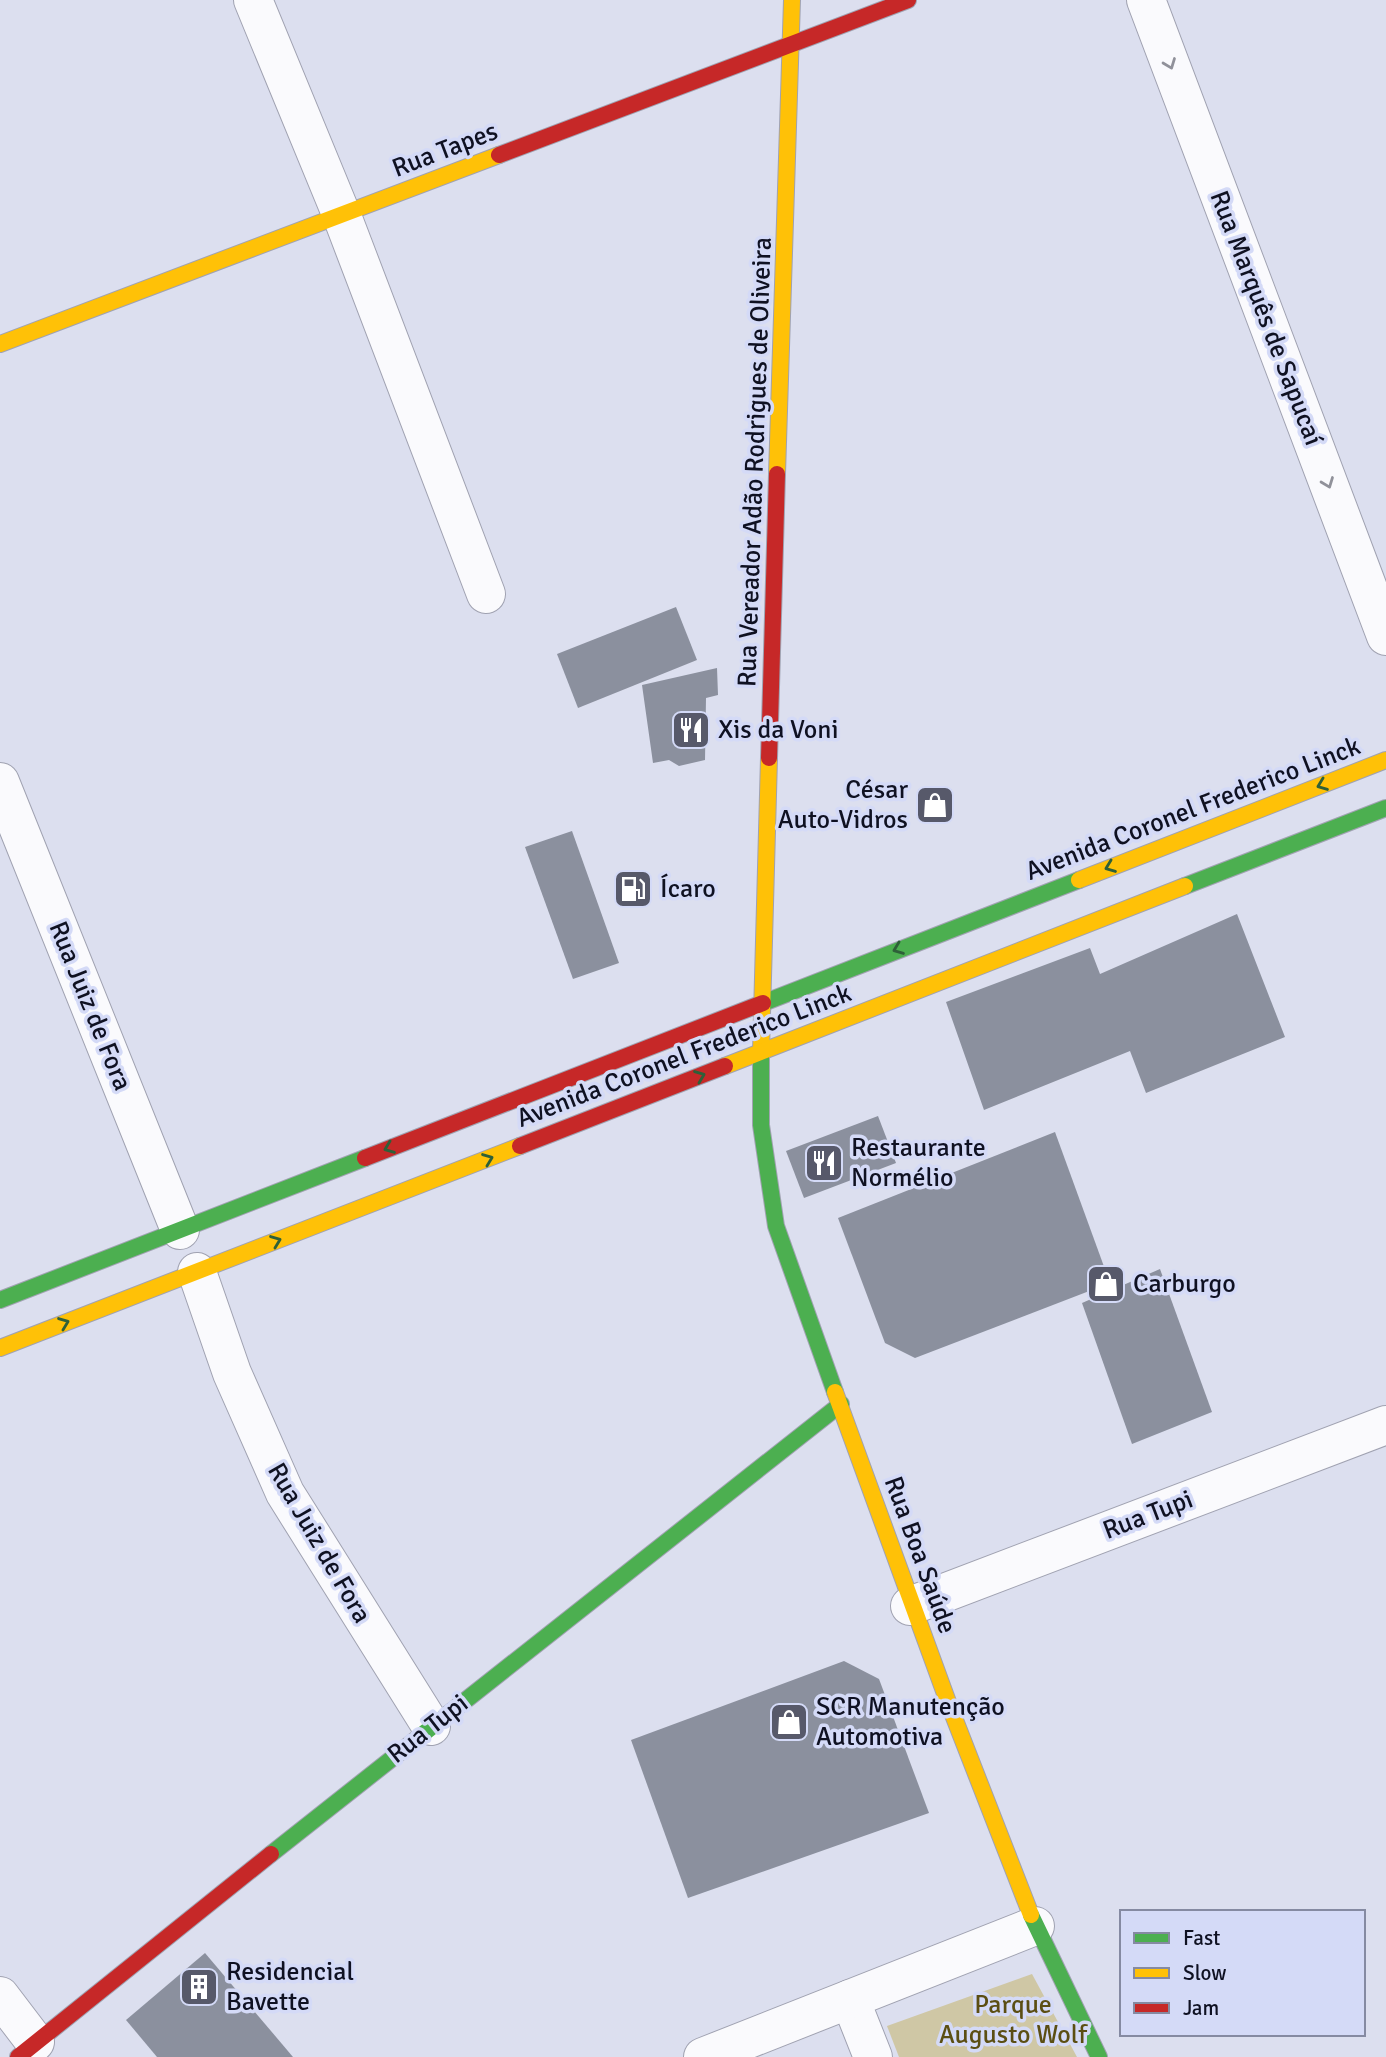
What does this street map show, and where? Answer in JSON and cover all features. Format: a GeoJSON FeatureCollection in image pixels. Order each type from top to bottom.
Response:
{"type":"FeatureCollection","features":[{"type":"Feature","properties":{"kind":"main road","name":"Rua Vereador Adão Rodrigues de Oliveira"},"geometry":{"type":"LineString","coordinates":[[761,1052],[793,43],[792,0]]}},
{"type":"Feature","properties":{"kind":"main road","name":"Rua Tapes"},"geometry":{"type":"LineString","coordinates":[[0,344],[908,0]]}},
{"type":"Feature","properties":{"kind":"main road","name":"Avenida Coronel Frederico Linck"},"geometry":{"type":"LineString","coordinates":[[0,1300],[1386,761]]}},
{"type":"Feature","properties":{"kind":"main road","name":"Avenida Coronel Frederico Linck"},"geometry":{"type":"LineString","coordinates":[[0,1348],[1386,808]]}},
{"type":"Feature","properties":{"kind":"main road","name":"Rua Boa Saúde"},"geometry":{"type":"LineString","coordinates":[[761,1052],[761,1125],[776,1226],[841,1404],[910,1606],[1035,1926],[1065,1996],[1099,2057]]}},
{"type":"Feature","properties":{"kind":"main road","name":"Rua Tupi"},"geometry":{"type":"LineString","coordinates":[[26,2050],[431,1726],[841,1404]]}},
{"type":"Feature","properties":{"kind":"street"},"geometry":{"type":"LineString","coordinates":[[253,0],[342,216],[486,594]]}},
{"type":"Feature","properties":{"kind":"street","name":"Rua Marquês de Sapucaí"},"geometry":{"type":"LineString","coordinates":[[1146,0],[1386,636]]}},
{"type":"Feature","properties":{"kind":"street","name":"Rua Juiz de Fora"},"geometry":{"type":"LineString","coordinates":[[0,782],[180,1230]]}},
{"type":"Feature","properties":{"kind":"street","name":"Rua Juiz de Fora"},"geometry":{"type":"LineString","coordinates":[[197,1272],[232,1373],[285,1493],[431,1726]]}},
{"type":"Feature","properties":{"kind":"street","name":"Rua Tupi"},"geometry":{"type":"LineString","coordinates":[[910,1606],[1386,1425]]}},
{"type":"Feature","properties":{"kind":"street"},"geometry":{"type":"LineString","coordinates":[[703,2057],[1035,1926]]}},
{"type":"Feature","properties":{"kind":"street"},"geometry":{"type":"LineString","coordinates":[[0,1996],[26,2050]]}},
{"type":"Feature","properties":{"kind":"street"},"geometry":{"type":"LineString","coordinates":[[850,1999],[873,2057]]}},
{"type":"Feature","properties":{"kind":"green space","name":"Parque Augusto Wolf"},"geometry":{"type":"Polygon","coordinates":[[[1032,1974],[1077,2057],[899,2057],[887,2026],[1032,1974]]]}},
{"type":"Feature","properties":{"kind":"building"},"geometry":{"type":"Polygon","coordinates":[[[676,607],[697,660],[578,708],[557,654],[676,607]]]}},
{"type":"Feature","properties":{"kind":"building"},"geometry":{"type":"Polygon","coordinates":[[[717,668],[718,695],[706,698],[705,760],[679,766],[669,760],[653,763],[642,685],[717,668]]]}},
{"type":"Feature","properties":{"kind":"building"},"geometry":{"type":"Polygon","coordinates":[[[572,831],[619,963],[573,979],[525,847],[572,831]]]}},
{"type":"Feature","properties":{"kind":"building"},"geometry":{"type":"Polygon","coordinates":[[[1237,914],[1285,1037],[1146,1093],[1130,1051],[984,1110],[946,1002],[1090,948],[1100,974],[1237,914]]]}},
{"type":"Feature","properties":{"kind":"building"},"geometry":{"type":"Polygon","coordinates":[[[878,1116],[896,1163],[804,1198],[786,1151],[878,1116]]]}},
{"type":"Feature","properties":{"kind":"building"},"geometry":{"type":"Polygon","coordinates":[[[1055,1132],[1110,1283],[915,1358],[885,1343],[838,1218],[1055,1132]]]}},
{"type":"Feature","properties":{"kind":"building"},"geometry":{"type":"Polygon","coordinates":[[[1160,1269],[1212,1412],[1132,1444],[1082,1303],[1160,1269]]]}},
{"type":"Feature","properties":{"kind":"building"},"geometry":{"type":"Polygon","coordinates":[[[844,1661],[879,1679],[929,1813],[688,1898],[631,1740],[844,1661]]]}},
{"type":"Feature","properties":{"kind":"building","name":"Residencial Bavette"},"geometry":{"type":"Polygon","coordinates":[[[205,1953],[293,2057],[157,2057],[126,2020],[205,1953]]]}},
{"type":"Feature","properties":{"kind":"traffic: fast"},"geometry":{"type":"LineString","coordinates":[[1185,886],[1386,808]]}},
{"type":"Feature","properties":{"kind":"traffic: fast"},"geometry":{"type":"LineString","coordinates":[[763,1003],[1079,880]]}},
{"type":"Feature","properties":{"kind":"traffic: fast"},"geometry":{"type":"LineString","coordinates":[[761,1051],[761,1125],[776,1226],[835,1392]]}},
{"type":"Feature","properties":{"kind":"traffic: fast"},"geometry":{"type":"LineString","coordinates":[[0,1300],[365,1158]]}},
{"type":"Feature","properties":{"kind":"traffic: fast"},"geometry":{"type":"LineString","coordinates":[[271,1854],[841,1404]]}},
{"type":"Feature","properties":{"kind":"traffic: fast"},"geometry":{"type":"LineString","coordinates":[[1031,1915],[1099,2057]]}},
{"type":"Feature","properties":{"kind":"traffic: slow"},"geometry":{"type":"LineString","coordinates":[[777,474],[792,0]]}},
{"type":"Feature","properties":{"kind":"traffic: slow"},"geometry":{"type":"LineString","coordinates":[[0,344],[499,155]]}},
{"type":"Feature","properties":{"kind":"traffic: slow"},"geometry":{"type":"LineString","coordinates":[[761,1051],[769,758]]}},
{"type":"Feature","properties":{"kind":"traffic: slow"},"geometry":{"type":"LineString","coordinates":[[1079,880],[1386,760]]}},
{"type":"Feature","properties":{"kind":"traffic: slow"},"geometry":{"type":"LineString","coordinates":[[725,1066],[1185,886]]}},
{"type":"Feature","properties":{"kind":"traffic: slow"},"geometry":{"type":"LineString","coordinates":[[0,1348],[520,1146]]}},
{"type":"Feature","properties":{"kind":"traffic: slow"},"geometry":{"type":"LineString","coordinates":[[835,1392],[948,1702],[1031,1915]]}},
{"type":"Feature","properties":{"kind":"traffic: jam"},"geometry":{"type":"LineString","coordinates":[[499,155],[908,0]]}},
{"type":"Feature","properties":{"kind":"traffic: jam"},"geometry":{"type":"LineString","coordinates":[[769,758],[777,474]]}},
{"type":"Feature","properties":{"kind":"traffic: jam"},"geometry":{"type":"LineString","coordinates":[[365,1158],[763,1003]]}},
{"type":"Feature","properties":{"kind":"traffic: jam"},"geometry":{"type":"LineString","coordinates":[[520,1146],[725,1066]]}},
{"type":"Feature","properties":{"kind":"traffic: jam"},"geometry":{"type":"LineString","coordinates":[[18,2057],[271,1854]]}},
{"type":"Feature","properties":{"kind":"place","name":"Xis da Voni"},"geometry":{"type":"Point","coordinates":[691,730]}},
{"type":"Feature","properties":{"kind":"place","name":"César Auto-Vidros"},"geometry":{"type":"Point","coordinates":[935,805]}},
{"type":"Feature","properties":{"kind":"place","name":"Ícaro"},"geometry":{"type":"Point","coordinates":[633,889]}},
{"type":"Feature","properties":{"kind":"place","name":"Restaurante Normélio"},"geometry":{"type":"Point","coordinates":[824,1163]}},
{"type":"Feature","properties":{"kind":"place","name":"Carburgo"},"geometry":{"type":"Point","coordinates":[1106,1284]}},
{"type":"Feature","properties":{"kind":"place","name":"SCR Manutenção Automotiva"},"geometry":{"type":"Point","coordinates":[789,1722]}},
{"type":"Feature","properties":{"kind":"place","name":"Residencial Bavette"},"geometry":{"type":"Point","coordinates":[199,1987]}}]}
